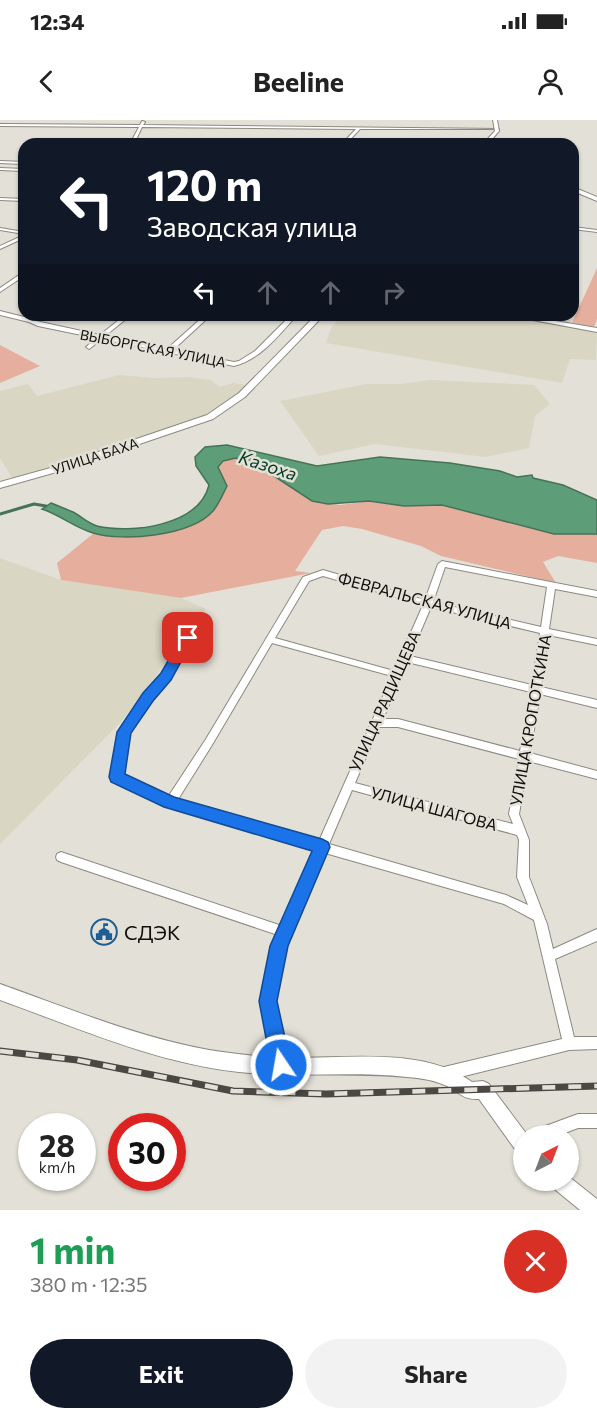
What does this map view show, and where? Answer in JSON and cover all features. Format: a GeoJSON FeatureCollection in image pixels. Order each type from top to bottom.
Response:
{"type":"FeatureCollection","features":[{"type":"Feature","properties":{"kind":"main road"},"geometry":{"type":"LineString","coordinates":[[490,138],[497,129],[495,120]]}},
{"type":"Feature","properties":{"kind":"main road"},"geometry":{"type":"LineString","coordinates":[[579,192],[597,199]]}},
{"type":"Feature","properties":{"kind":"main road","name":"УЛИЦА БАХА"},"geometry":{"type":"LineString","coordinates":[[0,485],[190,425],[218,412],[242,395],[314,321]]}},
{"type":"Feature","properties":{"kind":"main road"},"geometry":{"type":"LineString","coordinates":[[0,992],[150,1044],[194,1056],[238,1063],[421,1069],[443,1074],[470,1091],[483,1090],[513,1126]]}},
{"type":"Feature","properties":{"kind":"main road"},"geometry":{"type":"LineString","coordinates":[[573,1191],[596,1210]]}},
{"type":"Feature","properties":{"kind":"street"},"geometry":{"type":"LineString","coordinates":[[59,125],[64,120]]}},
{"type":"Feature","properties":{"kind":"street"},"geometry":{"type":"LineString","coordinates":[[135,138],[144,120]]}},
{"type":"Feature","properties":{"kind":"street"},"geometry":{"type":"LineString","coordinates":[[0,125],[497,129]]}},
{"type":"Feature","properties":{"kind":"street"},"geometry":{"type":"LineString","coordinates":[[350,138],[359,128]]}},
{"type":"Feature","properties":{"kind":"street"},"geometry":{"type":"LineString","coordinates":[[0,162],[18,163]]}},
{"type":"Feature","properties":{"kind":"street"},"geometry":{"type":"LineString","coordinates":[[0,169],[18,170]]}},
{"type":"Feature","properties":{"kind":"street"},"geometry":{"type":"LineString","coordinates":[[0,199],[18,200]]}},
{"type":"Feature","properties":{"kind":"street"},"geometry":{"type":"LineString","coordinates":[[0,229],[18,233]]}},
{"type":"Feature","properties":{"kind":"street"},"geometry":{"type":"LineString","coordinates":[[579,229],[597,231]]}},
{"type":"Feature","properties":{"kind":"street"},"geometry":{"type":"LineString","coordinates":[[0,248],[18,238]]}},
{"type":"Feature","properties":{"kind":"street"},"geometry":{"type":"LineString","coordinates":[[0,290],[18,278]]}},
{"type":"Feature","properties":{"kind":"street","name":"ВЫБОРГСКАЯ УЛИЦА"},"geometry":{"type":"LineString","coordinates":[[0,313],[18,317]]}},
{"type":"Feature","properties":{"kind":"street","name":"ВЫБОРГСКАЯ УЛИЦА"},"geometry":{"type":"LineString","coordinates":[[34,321],[40,325],[99,338],[240,364],[250,358],[288,321]]}},
{"type":"Feature","properties":{"kind":"street"},"geometry":{"type":"LineString","coordinates":[[89,347],[120,321]]}},
{"type":"Feature","properties":{"kind":"street"},"geometry":{"type":"LineString","coordinates":[[168,351],[201,321]]}},
{"type":"Feature","properties":{"kind":"street"},"geometry":{"type":"LineString","coordinates":[[547,321],[597,329]]}},
{"type":"Feature","properties":{"kind":"street","name":"УЛИЦА РАДИЩЕВА"},"geometry":{"type":"LineString","coordinates":[[323,843],[395,674],[428,604],[442,564],[551,586]]}},
{"type":"Feature","properties":{"kind":"street","name":"ФЕВРАЛЬСКАЯ УЛИЦА"},"geometry":{"type":"LineString","coordinates":[[271,640],[306,579],[323,573],[365,588],[428,604],[597,642]]}},
{"type":"Feature","properties":{"kind":"street"},"geometry":{"type":"LineString","coordinates":[[551,586],[597,594]]}},
{"type":"Feature","properties":{"kind":"street","name":"УЛИЦА КРОПОТКИНА"},"geometry":{"type":"LineString","coordinates":[[551,586],[536,690],[514,814],[524,840],[523,877],[538,916],[569,1044]]}},
{"type":"Feature","properties":{"kind":"street"},"geometry":{"type":"LineString","coordinates":[[188,638],[166,676],[148,697],[124,732],[117,777],[170,803],[323,843],[507,900],[538,916]]}},
{"type":"Feature","properties":{"kind":"street"},"geometry":{"type":"LineString","coordinates":[[170,803],[271,640],[395,674]]}},
{"type":"Feature","properties":{"kind":"street"},"geometry":{"type":"LineString","coordinates":[[403,658],[597,704]]}},
{"type":"Feature","properties":{"kind":"street"},"geometry":{"type":"LineString","coordinates":[[375,723],[398,723],[597,775]]}},
{"type":"Feature","properties":{"kind":"street","name":"УЛИЦА ШАГОВА"},"geometry":{"type":"LineString","coordinates":[[348,785],[520,831]]}},
{"type":"Feature","properties":{"kind":"street"},"geometry":{"type":"LineString","coordinates":[[281,1065],[268,1001],[279,946],[323,843]]}},
{"type":"Feature","properties":{"kind":"street"},"geometry":{"type":"LineString","coordinates":[[61,857],[285,932]]}},
{"type":"Feature","properties":{"kind":"street"},"geometry":{"type":"LineString","coordinates":[[549,956],[597,936]]}},
{"type":"Feature","properties":{"kind":"street"},"geometry":{"type":"LineString","coordinates":[[443,1074],[569,1044],[597,1043]]}},
{"type":"Feature","properties":{"kind":"street"},"geometry":{"type":"LineString","coordinates":[[568,1125],[578,1121],[597,1121]]}},
{"type":"Feature","properties":{"kind":"shaded area"},"geometry":{"type":"Polygon","coordinates":[[[597,268],[597,319],[594,327],[572,323],[579,321],[579,308],[597,268]]]}},
{"type":"Feature","properties":{"kind":"shaded area"},"geometry":{"type":"Polygon","coordinates":[[[337,321],[533,321],[597,331],[596,360],[570,359],[562,383],[326,343],[331,328],[337,321]]]}},
{"type":"Feature","properties":{"kind":"shaded area"},"geometry":{"type":"Polygon","coordinates":[[[0,345],[40,366],[0,383],[0,345]]]}},
{"type":"Feature","properties":{"kind":"shaded area"},"geometry":{"type":"Polygon","coordinates":[[[119,375],[154,378],[188,377],[211,380],[220,387],[233,383],[247,385],[230,401],[196,419],[13,479],[0,458],[0,391],[28,384],[37,396],[119,375]]]}},
{"type":"Feature","properties":{"kind":"shaded area"},"geometry":{"type":"Polygon","coordinates":[[[430,380],[534,385],[550,404],[535,416],[529,448],[486,457],[375,444],[319,456],[280,401],[366,384],[402,384],[430,380]]]}},
{"type":"Feature","properties":{"kind":"shaded area"},"geometry":{"type":"Polygon","coordinates":[[[229,458],[236,458],[271,474],[312,501],[340,505],[369,501],[404,506],[442,505],[554,534],[597,534],[597,563],[558,556],[543,562],[556,583],[441,556],[421,546],[362,529],[343,526],[322,530],[295,571],[311,573],[181,598],[61,580],[57,563],[94,533],[123,536],[157,534],[174,531],[203,520],[213,511],[227,487],[217,467],[219,463],[229,458]]]}},
{"type":"Feature","properties":{"kind":"shaded area"},"geometry":{"type":"Polygon","coordinates":[[[0,558],[61,580],[181,598],[206,609],[120,723],[0,844],[0,558]]]}},
{"type":"Feature","properties":{"kind":"water"},"geometry":{"type":"Polygon","coordinates":[[[227,445],[317,466],[380,457],[450,463],[500,471],[517,477],[532,475],[533,478],[563,485],[597,500],[597,534],[554,534],[442,505],[404,506],[369,501],[328,504],[312,501],[271,474],[236,458],[223,461],[218,467],[227,486],[213,511],[189,526],[173,531],[138,537],[106,536],[93,533],[42,509],[51,503],[73,512],[93,525],[111,528],[127,529],[162,524],[192,510],[203,499],[209,485],[196,466],[195,457],[205,447],[227,445]]]}},
{"type":"Feature","properties":{"kind":"waterway","name":"Казоха"},"geometry":{"type":"LineString","coordinates":[[0,514],[34,504],[46,506]]}},
{"type":"Feature","properties":{"kind":"railway"},"geometry":{"type":"LineString","coordinates":[[0,1051],[77,1060],[233,1091],[326,1094],[597,1086]]}},
{"type":"Feature","properties":{"kind":"place","name":"СДЭК"},"geometry":{"type":"Point","coordinates":[104,932]}},
{"type":"Feature","properties":{"kind":"route"},"geometry":{"type":"LineString","coordinates":[[188,638],[166,676],[148,697],[124,732],[117,777],[170,803],[322,847],[279,946],[268,1001],[281,1065]]}}]}
